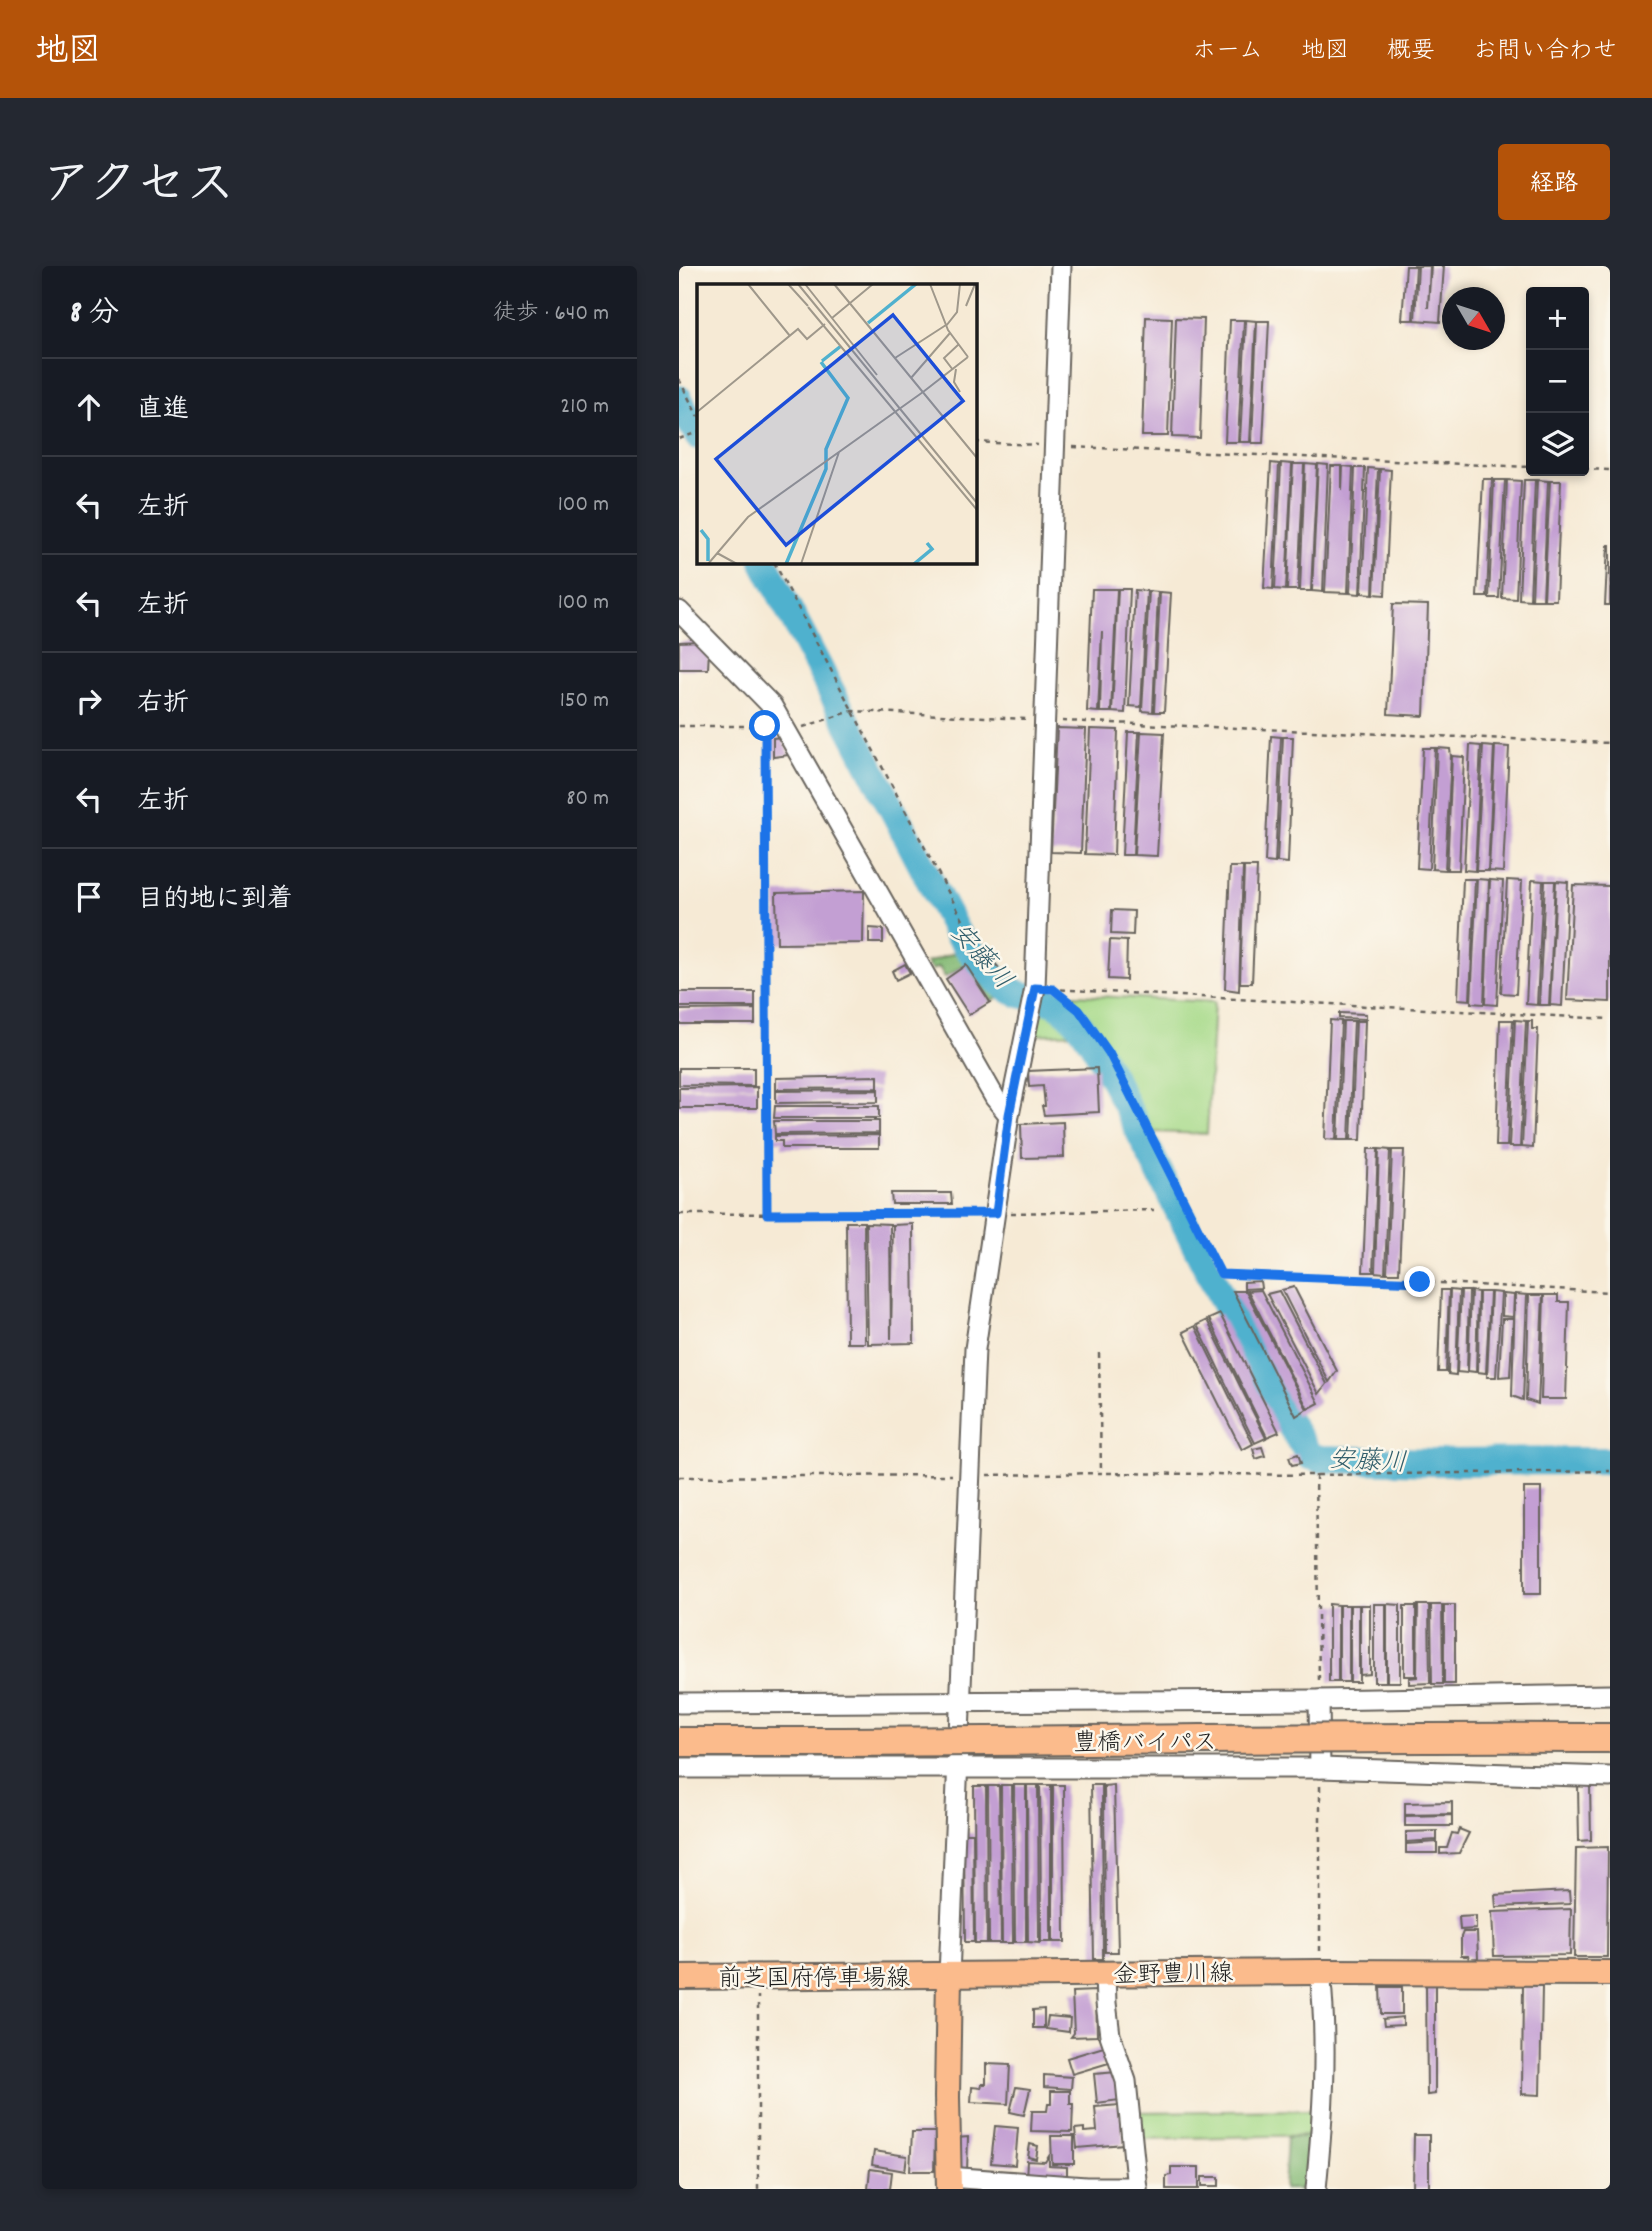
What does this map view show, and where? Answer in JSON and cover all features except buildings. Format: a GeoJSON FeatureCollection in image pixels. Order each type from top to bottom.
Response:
{"type":"FeatureCollection","features":[{"type":"Feature","properties":{"kind":"highway","name":"豊橋バイパス"},"geometry":{"type":"LineString","coordinates":[[679,1742],[1610,1738]]}},
{"type":"Feature","properties":{"kind":"highway","name":"豊橋バイパス"},"geometry":{"type":"LineString","coordinates":[[679,1752],[1610,1749]]}},
{"type":"Feature","properties":{"kind":"main road","name":"金野豊川線"},"geometry":{"type":"LineString","coordinates":[[949,1976],[1321,1972],[1610,1973]]}},
{"type":"Feature","properties":{"kind":"main road","name":"前芝国府停車場線"},"geometry":{"type":"LineString","coordinates":[[679,1978],[949,1976]]}},
{"type":"Feature","properties":{"kind":"main road"},"geometry":{"type":"LineString","coordinates":[[949,1976],[949,2183]]}},
{"type":"Feature","properties":{"kind":"street"},"geometry":{"type":"LineString","coordinates":[[949,1976],[975,1349],[1009,1115],[1038,993],[1044,720],[1061,266]]}},
{"type":"Feature","properties":{"kind":"street"},"geometry":{"type":"LineString","coordinates":[[679,611],[772,706],[995,1098],[1009,1115]]}},
{"type":"Feature","properties":{"kind":"street"},"geometry":{"type":"LineString","coordinates":[[679,1703],[1319,1700],[1610,1695]]}},
{"type":"Feature","properties":{"kind":"street"},"geometry":{"type":"LineString","coordinates":[[1319,1700],[1319,1768]]}},
{"type":"Feature","properties":{"kind":"street"},"geometry":{"type":"LineString","coordinates":[[679,1768],[1319,1768],[1610,1776]]}},
{"type":"Feature","properties":{"kind":"street"},"geometry":{"type":"LineString","coordinates":[[1316,2189],[1322,2130],[1324,2061],[1321,1972]]}},
{"type":"Feature","properties":{"kind":"street"},"geometry":{"type":"LineString","coordinates":[[949,2183],[1137,2188],[1126,2081],[1110,2035],[1105,1974]]}},
{"type":"Feature","properties":{"kind":"path"},"geometry":{"type":"LineString","coordinates":[[679,379],[697,415]]}},
{"type":"Feature","properties":{"kind":"path"},"geometry":{"type":"LineString","coordinates":[[679,439],[697,432]]}},
{"type":"Feature","properties":{"kind":"path"},"geometry":{"type":"LineString","coordinates":[[977,442],[1526,467]]}},
{"type":"Feature","properties":{"kind":"path"},"geometry":{"type":"LineString","coordinates":[[1589,469],[1610,470]]}},
{"type":"Feature","properties":{"kind":"path"},"geometry":{"type":"LineString","coordinates":[[775,564],[850,711],[974,942],[1008,978],[1079,1010],[1109,1053],[1221,1274],[1610,1292]]}},
{"type":"Feature","properties":{"kind":"path"},"geometry":{"type":"LineString","coordinates":[[839,714],[850,711],[1610,743]]}},
{"type":"Feature","properties":{"kind":"path"},"geometry":{"type":"LineString","coordinates":[[679,726],[765,726],[767,1214]]}},
{"type":"Feature","properties":{"kind":"path"},"geometry":{"type":"LineString","coordinates":[[1038,993],[1610,1018]]}},
{"type":"Feature","properties":{"kind":"path"},"geometry":{"type":"LineString","coordinates":[[679,1214],[1154,1210]]}},
{"type":"Feature","properties":{"kind":"path"},"geometry":{"type":"LineString","coordinates":[[1099,1353],[1101,1473]]}},
{"type":"Feature","properties":{"kind":"path"},"geometry":{"type":"LineString","coordinates":[[679,1477],[1101,1473],[1316,1475],[1610,1471]]}},
{"type":"Feature","properties":{"kind":"path"},"geometry":{"type":"LineString","coordinates":[[1316,1475],[1319,1700]]}},
{"type":"Feature","properties":{"kind":"path"},"geometry":{"type":"LineString","coordinates":[[1319,1768],[1321,1972]]}},
{"type":"Feature","properties":{"kind":"path"},"geometry":{"type":"LineString","coordinates":[[758,1978],[758,2189]]}},
{"type":"Feature","properties":{"kind":"green space"},"geometry":{"type":"Polygon","coordinates":[[[960,951],[1007,992],[991,1001],[967,964],[945,977],[939,967],[932,970],[926,963],[960,951]]]}},
{"type":"Feature","properties":{"kind":"green space"},"geometry":{"type":"Polygon","coordinates":[[[1075,995],[1214,1002],[1207,1134],[1154,1132],[1106,1047],[1071,1000],[1075,995]]]}},
{"type":"Feature","properties":{"kind":"green space"},"geometry":{"type":"Polygon","coordinates":[[[1039,1002],[1054,1007],[1079,1033],[1033,1035],[1039,1002]]]}},
{"type":"Feature","properties":{"kind":"green space"},"geometry":{"type":"Polygon","coordinates":[[[1315,2110],[1316,2135],[1138,2139],[1136,2112],[1315,2110]]]}},
{"type":"Feature","properties":{"kind":"green space"},"geometry":{"type":"Polygon","coordinates":[[[1287,2137],[1312,2137],[1307,2189],[1284,2189],[1287,2137]]]}},
{"type":"Feature","properties":{"kind":"waterway","name":"安藤川"},"geometry":{"type":"LineString","coordinates":[[679,399],[697,434]]}},
{"type":"Feature","properties":{"kind":"waterway","name":"安藤川"},"geometry":{"type":"LineString","coordinates":[[765,564],[958,935],[983,965],[1010,990],[1055,1003],[1070,1014],[1092,1041],[1267,1389],[1310,1456],[1321,1459],[1433,1462],[1610,1461]]}},
{"type":"Feature","properties":{"kind":"route"},"geometry":{"type":"LineString","coordinates":[[765,726],[767,1214],[996,1213],[1009,1115],[1035,988],[1053,989],[1079,1010],[1109,1053],[1221,1274],[1420,1282]]}}]}
